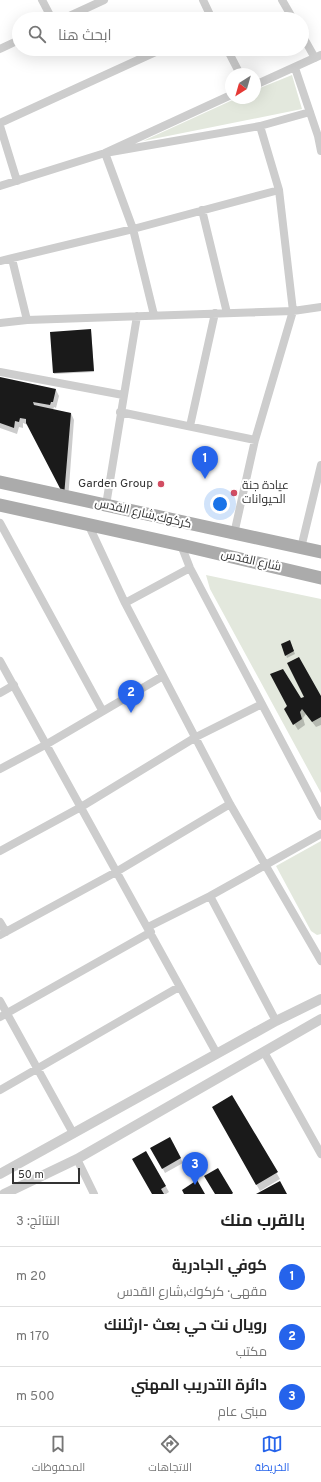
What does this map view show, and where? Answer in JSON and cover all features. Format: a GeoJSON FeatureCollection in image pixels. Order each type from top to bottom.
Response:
{"type":"FeatureCollection","features":[{"type":"Feature","properties":{"kind":"main road","name":"كركوك,شارع القدس"},"geometry":{"type":"LineString","coordinates":[[0,482],[286,546]]}},
{"type":"Feature","properties":{"kind":"main road","name":"كركوك,شارع القدس"},"geometry":{"type":"LineString","coordinates":[[3,509],[181,545]]}},
{"type":"Feature","properties":{"kind":"main road","name":"شارع القدس"},"geometry":{"type":"LineString","coordinates":[[181,545],[321,578]]}},
{"type":"Feature","properties":{"kind":"main road","name":"شارع القدس"},"geometry":{"type":"LineString","coordinates":[[286,546],[321,552]]}},
{"type":"Feature","properties":{"kind":"street"},"geometry":{"type":"LineString","coordinates":[[42,0],[48,12]]}},
{"type":"Feature","properties":{"kind":"street"},"geometry":{"type":"LineString","coordinates":[[78,12],[104,0]]}},
{"type":"Feature","properties":{"kind":"street"},"geometry":{"type":"LineString","coordinates":[[202,0],[208,12]]}},
{"type":"Feature","properties":{"kind":"street"},"geometry":{"type":"LineString","coordinates":[[282,0],[289,12]]}},
{"type":"Feature","properties":{"kind":"street"},"geometry":{"type":"LineString","coordinates":[[0,49],[12,43]]}},
{"type":"Feature","properties":{"kind":"street"},"geometry":{"type":"LineString","coordinates":[[261,82],[318,57],[309,45]]}},
{"type":"Feature","properties":{"kind":"street"},"geometry":{"type":"LineString","coordinates":[[0,122],[146,56]]}},
{"type":"Feature","properties":{"kind":"street"},"geometry":{"type":"LineString","coordinates":[[231,56],[237,68]]}},
{"type":"Feature","properties":{"kind":"street"},"geometry":{"type":"LineString","coordinates":[[295,68],[319,135],[321,150]]}},
{"type":"Feature","properties":{"kind":"street"},"geometry":{"type":"LineString","coordinates":[[0,186],[105,153],[225,98]]}},
{"type":"Feature","properties":{"kind":"street"},"geometry":{"type":"LineString","coordinates":[[105,153],[260,126],[310,112]]}},
{"type":"Feature","properties":{"kind":"street"},"geometry":{"type":"LineString","coordinates":[[0,126],[17,181]]}},
{"type":"Feature","properties":{"kind":"street"},"geometry":{"type":"LineString","coordinates":[[234,534],[255,440],[293,311],[279,190],[260,126]]}},
{"type":"Feature","properties":{"kind":"street"},"geometry":{"type":"LineString","coordinates":[[105,153],[133,229],[154,316]]}},
{"type":"Feature","properties":{"kind":"street"},"geometry":{"type":"LineString","coordinates":[[0,261],[133,229],[279,190]]}},
{"type":"Feature","properties":{"kind":"street"},"geometry":{"type":"LineString","coordinates":[[202,210],[227,313]]}},
{"type":"Feature","properties":{"kind":"street"},"geometry":{"type":"LineString","coordinates":[[12,259],[27,320]]}},
{"type":"Feature","properties":{"kind":"street"},"geometry":{"type":"LineString","coordinates":[[0,323],[27,320],[293,311],[321,306]]}},
{"type":"Feature","properties":{"kind":"street"},"geometry":{"type":"LineString","coordinates":[[190,426],[215,314]]}},
{"type":"Feature","properties":{"kind":"street"},"geometry":{"type":"LineString","coordinates":[[106,505],[120,412],[137,316]]}},
{"type":"Feature","properties":{"kind":"street"},"geometry":{"type":"LineString","coordinates":[[0,372],[123,395]]}},
{"type":"Feature","properties":{"kind":"street"},"geometry":{"type":"LineString","coordinates":[[120,412],[255,440]]}},
{"type":"Feature","properties":{"kind":"street"},"geometry":{"type":"LineString","coordinates":[[301,548],[321,465]]}},
{"type":"Feature","properties":{"kind":"street"},"geometry":{"type":"LineString","coordinates":[[0,523],[102,710]]}},
{"type":"Feature","properties":{"kind":"street"},"geometry":{"type":"LineString","coordinates":[[89,526],[125,603],[230,804],[318,952],[321,960]]}},
{"type":"Feature","properties":{"kind":"street"},"geometry":{"type":"LineString","coordinates":[[181,545],[190,568],[321,816]]}},
{"type":"Feature","properties":{"kind":"street"},"geometry":{"type":"LineString","coordinates":[[125,603],[190,568]]}},
{"type":"Feature","properties":{"kind":"street"},"geometry":{"type":"LineString","coordinates":[[0,661],[217,1054]]}},
{"type":"Feature","properties":{"kind":"street"},"geometry":{"type":"LineString","coordinates":[[0,769],[47,744],[102,710],[163,676]]}},
{"type":"Feature","properties":{"kind":"street"},"geometry":{"type":"LineString","coordinates":[[0,693],[14,685]]}},
{"type":"Feature","properties":{"kind":"street"},"geometry":{"type":"LineString","coordinates":[[0,851],[81,807],[196,737],[262,704]]}},
{"type":"Feature","properties":{"kind":"street"},"geometry":{"type":"LineString","coordinates":[[0,922],[3,934],[116,872],[230,804]]}},
{"type":"Feature","properties":{"kind":"street"},"geometry":{"type":"LineString","coordinates":[[3,1015],[149,929],[321,834]]}},
{"type":"Feature","properties":{"kind":"street"},"geometry":{"type":"LineString","coordinates":[[210,896],[276,1021]]}},
{"type":"Feature","properties":{"kind":"street"},"geometry":{"type":"LineString","coordinates":[[0,1090],[39,1069],[179,987]]}},
{"type":"Feature","properties":{"kind":"street"},"geometry":{"type":"LineString","coordinates":[[0,1174],[276,1021],[321,999]]}},
{"type":"Feature","properties":{"kind":"street"},"geometry":{"type":"LineString","coordinates":[[0,1001],[3,1015],[39,1069],[73,1133]]}},
{"type":"Feature","properties":{"kind":"street"},"geometry":{"type":"LineString","coordinates":[[4,1194],[77,1159],[321,1019]]}},
{"type":"Feature","properties":{"kind":"street"},"geometry":{"type":"LineString","coordinates":[[264,1052],[321,1154]]}},
{"type":"Feature","properties":{"kind":"street"},"geometry":{"type":"LineString","coordinates":[[77,1159],[94,1194]]}},
{"type":"Feature","properties":{"kind":"shaded area"},"geometry":{"type":"Polygon","coordinates":[[[292,75],[302,109],[143,141],[225,103],[261,104],[261,88],[292,75]]]}},
{"type":"Feature","properties":{"kind":"shaded area"},"geometry":{"type":"Polygon","coordinates":[[[206,575],[321,599],[321,793],[210,589],[206,575]]]}},
{"type":"Feature","properties":{"kind":"shaded area"},"geometry":{"type":"Polygon","coordinates":[[[321,841],[321,934],[317,935],[311,931],[276,866],[321,841]]]}},
{"type":"Feature","properties":{"kind":"building"},"geometry":{"type":"Polygon","coordinates":[[[91,329],[94,371],[53,373],[50,332],[91,329]]]}},
{"type":"Feature","properties":{"kind":"building"},"geometry":{"type":"Polygon","coordinates":[[[0,377],[56,389],[53,402],[51,402],[50,405],[33,402],[34,405],[71,413],[64,496],[26,423],[26,419],[20,418],[19,422],[15,421],[14,428],[0,423],[0,377]]]}},
{"type":"Feature","properties":{"kind":"building"},"geometry":{"type":"Polygon","coordinates":[[[290,640],[294,651],[285,656],[281,644],[290,640]]]}},
{"type":"Feature","properties":{"kind":"building"},"geometry":{"type":"Polygon","coordinates":[[[299,657],[321,696],[321,717],[312,722],[302,709],[300,712],[302,719],[293,725],[284,709],[287,706],[270,674],[283,669],[301,698],[304,697],[287,663],[299,657]]]}},
{"type":"Feature","properties":{"kind":"building"},"geometry":{"type":"Polygon","coordinates":[[[232,1095],[278,1172],[256,1185],[212,1107],[232,1095]]]}},
{"type":"Feature","properties":{"kind":"building"},"geometry":{"type":"Polygon","coordinates":[[[170,1137],[181,1158],[162,1169],[150,1148],[170,1137]]]}},
{"type":"Feature","properties":{"kind":"building"},"geometry":{"type":"Polygon","coordinates":[[[146,1151],[166,1186],[161,1189],[164,1194],[152,1194],[132,1159],[146,1151]]]}},
{"type":"Feature","properties":{"kind":"building"},"geometry":{"type":"Polygon","coordinates":[[[218,1168],[233,1193],[232,1194],[215,1194],[204,1176],[218,1168]]]}},
{"type":"Feature","properties":{"kind":"building"},"geometry":{"type":"Polygon","coordinates":[[[197,1180],[205,1194],[184,1194],[182,1190],[197,1180]]]}},
{"type":"Feature","properties":{"kind":"building"},"geometry":{"type":"Polygon","coordinates":[[[280,1181],[287,1194],[256,1194],[280,1181]]]}},
{"type":"Feature","properties":{"kind":"place","name":"كوفي الجادرية"},"geometry":{"type":"Point","coordinates":[205,479]}},
{"type":"Feature","properties":{"kind":"place","name":"Garden Group"},"geometry":{"type":"Point","coordinates":[161,484]}},
{"type":"Feature","properties":{"kind":"place","name":"عيادة جنة الحيوانات"},"geometry":{"type":"Point","coordinates":[234,493]}},
{"type":"Feature","properties":{"kind":"place","name":"رويال نت حي بعث -ارثلنك"},"geometry":{"type":"Point","coordinates":[131,713]}},
{"type":"Feature","properties":{"kind":"place","name":"دائرة التدريب المهني"},"geometry":{"type":"Point","coordinates":[195,1185]}}]}
